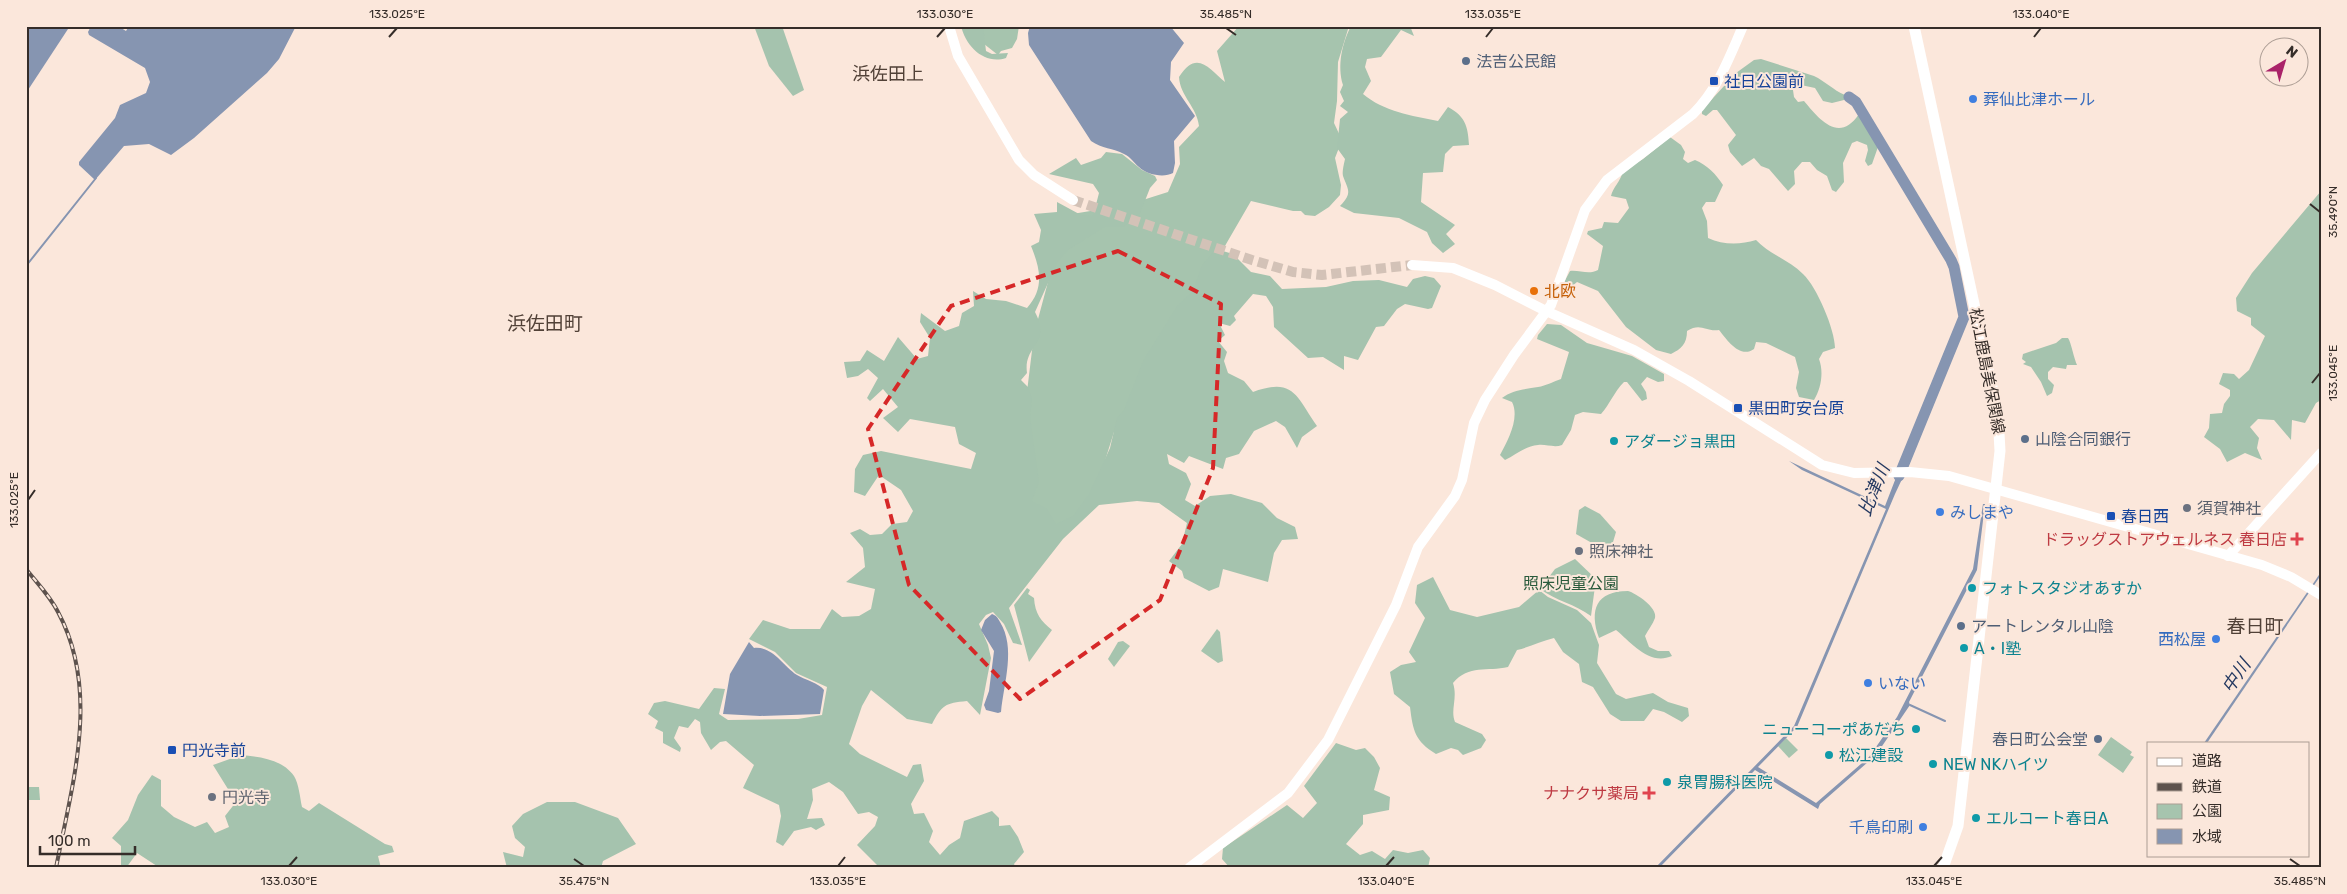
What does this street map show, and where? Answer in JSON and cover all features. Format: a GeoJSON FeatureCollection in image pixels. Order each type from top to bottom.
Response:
{"type":"FeatureCollection","features":[{"type":"Feature","properties":{"kind":"main road","name":"松江鹿島美保関線"},"geometry":{"type":"LineString","coordinates":[[1914,26],[1998,415],[2000,451],[1958,826],[1943,868]]}},
{"type":"Feature","properties":{"kind":"street"},"geometry":{"type":"LineString","coordinates":[[949,26],[958,56],[1019,160],[1034,175],[1073,200]]}},
{"type":"Feature","properties":{"kind":"street"},"geometry":{"type":"LineString","coordinates":[[1189,868],[1288,792],[1328,740],[1396,605],[1418,547],[1455,496],[1462,480],[1474,422],[1485,400],[1514,355],[1552,304],[1585,210],[1606,180],[1693,114],[1704,103],[1719,80],[1743,26]]}},
{"type":"Feature","properties":{"kind":"street"},"geometry":{"type":"LineString","coordinates":[[1412,265],[1453,268],[1495,285],[1546,311],[1634,350],[1822,465],[1854,474],[1908,472],[1949,476],[2262,565],[2319,594]]}},
{"type":"Feature","properties":{"kind":"street"},"geometry":{"type":"LineString","coordinates":[[2228,556],[2321,454]]}},
{"type":"Feature","properties":{"kind":"highlighted area"},"geometry":{"type":"Polygon","coordinates":[[[1118,251],[1221,304],[1213,468],[1160,600],[1020,699],[909,585],[868,429],[951,306],[1118,251]]]}},
{"type":"Feature","properties":{"kind":"green space"},"geometry":{"type":"Polygon","coordinates":[[[754,26],[782,26],[804,90],[793,96],[769,66],[754,26]]]}},
{"type":"Feature","properties":{"kind":"green space"},"geometry":{"type":"Polygon","coordinates":[[[961,26],[983,26],[986,51],[992,54],[1008,53],[1006,58],[991,59],[978,53],[967,41],[961,26]]]}},
{"type":"Feature","properties":{"kind":"green space"},"geometry":{"type":"Polygon","coordinates":[[[973,26],[1019,26],[1017,39],[1012,48],[1001,51],[998,55],[979,40],[973,26]]]}},
{"type":"Feature","properties":{"kind":"green space"},"geometry":{"type":"Polygon","coordinates":[[[1239,26],[1349,26],[1338,62],[1337,101],[1334,123],[1342,140],[1335,158],[1341,185],[1340,195],[1329,207],[1315,216],[1305,215],[1301,211],[1293,211],[1251,201],[1167,346],[1114,432],[1091,505],[1071,527],[1051,525],[1030,509],[1026,400],[1034,334],[1066,215],[1127,205],[1168,192],[1180,164],[1179,147],[1199,126],[1198,119],[1182,90],[1179,77],[1186,68],[1198,63],[1209,67],[1225,82],[1217,51],[1239,26]]]}},
{"type":"Feature","properties":{"kind":"green space"},"geometry":{"type":"Polygon","coordinates":[[[1351,26],[1410,26],[1414,36],[1401,30],[1381,57],[1367,59],[1365,67],[1371,81],[1363,94],[1389,109],[1438,121],[1448,107],[1454,110],[1465,122],[1469,145],[1453,146],[1445,154],[1443,172],[1423,173],[1421,202],[1455,225],[1446,234],[1455,244],[1443,253],[1432,243],[1427,232],[1399,218],[1354,213],[1340,206],[1347,198],[1348,188],[1343,176],[1345,159],[1337,148],[1340,119],[1348,112],[1340,106],[1344,101],[1340,92],[1343,85],[1340,70],[1343,47],[1351,26]]]}},
{"type":"Feature","properties":{"kind":"green space"},"geometry":{"type":"Polygon","coordinates":[[[1761,59],[1814,76],[1845,95],[1844,100],[1832,103],[1823,101],[1815,88],[1801,85],[1793,90],[1794,97],[1798,102],[1804,101],[1816,115],[1830,126],[1844,127],[1852,123],[1859,114],[1878,147],[1872,164],[1868,166],[1865,161],[1868,150],[1867,145],[1857,141],[1852,143],[1843,163],[1844,182],[1836,192],[1832,190],[1827,176],[1817,170],[1810,162],[1802,162],[1794,171],[1795,184],[1788,191],[1769,169],[1761,166],[1754,158],[1742,166],[1730,152],[1728,145],[1736,135],[1717,110],[1713,110],[1706,116],[1702,114],[1702,110],[1736,73],[1754,60],[1761,59]]]}},
{"type":"Feature","properties":{"kind":"green space"},"geometry":{"type":"Polygon","coordinates":[[[1670,137],[1681,145],[1685,152],[1683,159],[1688,163],[1695,160],[1703,164],[1723,185],[1715,202],[1706,202],[1702,208],[1707,221],[1708,238],[1732,244],[1756,240],[1803,274],[1819,298],[1829,320],[1835,348],[1823,352],[1819,359],[1821,380],[1814,400],[1799,397],[1796,388],[1799,372],[1795,357],[1766,343],[1756,342],[1754,349],[1744,352],[1734,347],[1719,330],[1696,327],[1687,331],[1683,346],[1671,354],[1656,350],[1626,327],[1598,291],[1577,282],[1570,288],[1569,293],[1565,294],[1560,290],[1570,271],[1588,272],[1598,270],[1603,246],[1587,234],[1588,231],[1602,228],[1604,222],[1618,223],[1629,208],[1626,199],[1611,196],[1623,171],[1643,159],[1670,137]]]}},
{"type":"Feature","properties":{"kind":"green space"},"geometry":{"type":"Polygon","coordinates":[[[1106,152],[1122,154],[1142,170],[1155,176],[1157,180],[1150,188],[1139,216],[1123,227],[1105,227],[1068,250],[1057,263],[1035,312],[1039,323],[1039,338],[1029,356],[1027,373],[1021,380],[1028,387],[1032,399],[1030,417],[1039,482],[1032,501],[1047,509],[1056,524],[1073,516],[1089,494],[1110,448],[1117,418],[1124,410],[1143,361],[1177,306],[1193,291],[1202,265],[1216,249],[1233,254],[1251,272],[1270,276],[1282,289],[1326,287],[1353,281],[1379,280],[1407,287],[1413,279],[1425,276],[1434,278],[1441,286],[1432,308],[1428,309],[1405,304],[1397,309],[1384,326],[1376,327],[1358,360],[1344,356],[1344,370],[1323,357],[1308,358],[1274,327],[1273,307],[1266,296],[1253,294],[1234,316],[1236,320],[1230,326],[1219,323],[1225,335],[1218,341],[1227,352],[1224,361],[1228,373],[1244,381],[1253,392],[1267,388],[1286,388],[1298,398],[1317,426],[1302,437],[1297,448],[1285,427],[1276,421],[1254,431],[1239,454],[1226,458],[1223,469],[1189,456],[1184,463],[1167,454],[1169,464],[1186,473],[1191,484],[1185,500],[1195,506],[1210,496],[1231,494],[1262,503],[1277,518],[1295,527],[1298,539],[1282,540],[1274,553],[1268,582],[1223,569],[1219,587],[1209,591],[1184,578],[1182,571],[1169,561],[1182,544],[1187,523],[1159,503],[1137,501],[1099,505],[1063,539],[1009,608],[1022,645],[1013,643],[1004,624],[993,612],[986,615],[979,624],[991,658],[980,715],[967,701],[945,706],[932,724],[907,719],[871,690],[862,706],[849,744],[860,754],[907,777],[913,765],[921,764],[924,781],[911,804],[914,814],[924,813],[933,831],[929,842],[940,855],[949,845],[960,838],[964,821],[992,811],[999,818],[999,826],[1010,825],[1018,837],[1024,852],[1014,864],[1016,868],[880,868],[857,845],[875,826],[878,817],[869,812],[858,814],[843,792],[829,782],[812,789],[813,800],[807,819],[822,818],[825,825],[816,830],[811,827],[794,831],[783,846],[776,842],[781,816],[779,805],[743,788],[754,765],[726,741],[720,742],[711,750],[701,733],[700,722],[695,719],[688,728],[679,726],[674,738],[681,748],[680,752],[663,743],[663,732],[655,728],[658,721],[648,714],[654,703],[665,701],[699,709],[714,688],[725,689],[719,714],[728,720],[798,719],[822,715],[827,687],[796,673],[775,652],[749,639],[763,620],[790,629],[820,629],[832,609],[842,617],[859,616],[871,609],[875,589],[846,582],[865,567],[863,548],[850,533],[860,529],[870,535],[882,534],[892,524],[907,522],[913,511],[901,490],[879,475],[865,496],[854,492],[855,469],[863,455],[881,451],[971,469],[976,453],[959,444],[955,427],[910,419],[898,432],[883,418],[898,407],[883,389],[870,401],[867,398],[878,378],[868,369],[858,376],[847,378],[844,362],[860,361],[867,350],[884,361],[898,337],[917,359],[928,356],[930,338],[920,322],[921,313],[945,331],[959,326],[962,313],[974,306],[973,291],[986,299],[1006,301],[1027,308],[1033,300],[1039,285],[1037,262],[1031,246],[1039,242],[1041,230],[1034,214],[1057,212],[1057,202],[1081,215],[1093,216],[1099,193],[1093,184],[1049,174],[1076,158],[1081,165],[1101,158],[1106,152]]]}},
{"type":"Feature","properties":{"kind":"green space"},"geometry":{"type":"Polygon","coordinates":[[[2321,191],[2321,400],[2316,403],[2305,423],[2292,420],[2291,440],[2274,420],[2258,419],[2250,427],[2259,438],[2257,448],[2262,460],[2245,453],[2227,462],[2220,449],[2204,437],[2209,428],[2210,414],[2222,413],[2224,404],[2230,396],[2230,390],[2219,384],[2223,373],[2234,374],[2239,379],[2249,370],[2265,336],[2251,325],[2251,318],[2237,311],[2236,298],[2252,273],[2321,191]]]}},
{"type":"Feature","properties":{"kind":"green space"},"geometry":{"type":"Polygon","coordinates":[[[1547,324],[1561,325],[1587,343],[1632,356],[1664,374],[1664,381],[1658,382],[1647,377],[1641,384],[1646,392],[1647,399],[1642,401],[1627,382],[1624,382],[1601,414],[1583,412],[1575,415],[1571,430],[1562,445],[1533,446],[1505,460],[1500,455],[1512,429],[1515,415],[1512,402],[1502,398],[1524,389],[1541,386],[1561,379],[1569,352],[1537,339],[1547,324]]]}},
{"type":"Feature","properties":{"kind":"green space"},"geometry":{"type":"Polygon","coordinates":[[[2062,338],[2068,338],[2077,365],[2067,365],[2066,369],[2053,367],[2048,372],[2048,379],[2054,385],[2052,393],[2047,396],[2041,382],[2031,367],[2023,364],[2026,362],[2022,359],[2023,354],[2056,343],[2062,338]]]}},
{"type":"Feature","properties":{"kind":"green space"},"geometry":{"type":"Polygon","coordinates":[[[1585,506],[1600,514],[1616,532],[1613,542],[1606,548],[1599,547],[1576,534],[1579,510],[1585,506]]]}},
{"type":"Feature","properties":{"kind":"green space","name":"照床児童公園"},"geometry":{"type":"Polygon","coordinates":[[[1575,559],[1596,579],[1591,616],[1540,589],[1555,569],[1575,559]]]}},
{"type":"Feature","properties":{"kind":"green space"},"geometry":{"type":"Polygon","coordinates":[[[1433,577],[1450,610],[1477,617],[1519,607],[1539,590],[1548,597],[1577,610],[1591,623],[1599,645],[1597,663],[1616,694],[1626,699],[1653,693],[1668,702],[1688,708],[1689,716],[1682,722],[1664,712],[1653,709],[1644,721],[1621,721],[1610,714],[1593,687],[1582,682],[1579,664],[1563,652],[1554,638],[1517,650],[1508,667],[1472,671],[1459,677],[1453,683],[1455,694],[1453,713],[1455,722],[1482,734],[1486,740],[1481,748],[1463,755],[1458,750],[1451,748],[1436,754],[1424,745],[1416,735],[1410,707],[1394,694],[1390,672],[1401,665],[1416,662],[1409,652],[1425,618],[1415,603],[1417,585],[1433,577]]]}},
{"type":"Feature","properties":{"kind":"green space"},"geometry":{"type":"Polygon","coordinates":[[[1027,588],[1030,590],[1028,594],[1034,598],[1039,617],[1052,630],[1029,662],[1014,605],[1027,588]]]}},
{"type":"Feature","properties":{"kind":"green space"},"geometry":{"type":"Polygon","coordinates":[[[1628,591],[1646,602],[1655,614],[1655,618],[1645,636],[1649,647],[1658,651],[1669,651],[1672,656],[1656,658],[1648,656],[1616,630],[1599,638],[1595,619],[1595,611],[1598,604],[1602,598],[1609,594],[1628,591]]]}},
{"type":"Feature","properties":{"kind":"green space"},"geometry":{"type":"Polygon","coordinates":[[[1217,629],[1220,632],[1223,661],[1218,663],[1201,651],[1217,629]]]}},
{"type":"Feature","properties":{"kind":"green space"},"geometry":{"type":"Polygon","coordinates":[[[1123,641],[1130,646],[1114,667],[1108,659],[1118,642],[1123,641]]]}},
{"type":"Feature","properties":{"kind":"green space"},"geometry":{"type":"Polygon","coordinates":[[[2111,737],[2132,752],[2130,755],[2134,757],[2123,773],[2098,755],[2111,737]]]}},
{"type":"Feature","properties":{"kind":"green space"},"geometry":{"type":"Polygon","coordinates":[[[1786,738],[1798,750],[1789,758],[1778,746],[1786,738]]]}},
{"type":"Feature","properties":{"kind":"green space"},"geometry":{"type":"Polygon","coordinates":[[[1336,743],[1356,750],[1365,748],[1374,757],[1380,768],[1374,790],[1390,797],[1389,810],[1363,815],[1363,824],[1346,844],[1360,855],[1372,851],[1385,859],[1393,850],[1408,853],[1423,850],[1430,858],[1428,868],[1230,868],[1222,859],[1223,848],[1287,805],[1303,818],[1317,803],[1304,786],[1336,743]]]}},
{"type":"Feature","properties":{"kind":"green space"},"geometry":{"type":"Polygon","coordinates":[[[241,755],[277,762],[289,770],[296,779],[302,807],[309,811],[319,803],[385,844],[392,846],[394,852],[378,856],[381,868],[160,868],[137,853],[126,868],[121,868],[121,846],[112,838],[128,820],[138,795],[152,775],[161,780],[161,806],[174,817],[195,827],[207,822],[215,833],[229,827],[225,816],[236,802],[213,765],[241,755]]]}},
{"type":"Feature","properties":{"kind":"green space"},"geometry":{"type":"Polygon","coordinates":[[[26,787],[39,787],[40,800],[26,800],[26,787]]]}},
{"type":"Feature","properties":{"kind":"green space"},"geometry":{"type":"Polygon","coordinates":[[[547,802],[575,802],[618,818],[636,844],[603,861],[601,868],[507,868],[503,852],[523,857],[525,847],[515,838],[512,826],[523,814],[547,802]]]}},
{"type":"Feature","properties":{"kind":"water"},"geometry":{"type":"Polygon","coordinates":[[[26,26],[70,26],[26,93],[26,26]]]}},
{"type":"Feature","properties":{"kind":"water"},"geometry":{"type":"Polygon","coordinates":[[[91,26],[118,26],[126,31],[129,26],[296,26],[279,59],[267,73],[194,138],[171,155],[149,144],[124,146],[95,180],[79,165],[79,162],[115,118],[120,105],[146,93],[150,82],[145,68],[89,35],[88,32],[91,26]]]}},
{"type":"Feature","properties":{"kind":"water"},"geometry":{"type":"Polygon","coordinates":[[[1030,26],[1170,26],[1184,43],[1171,62],[1170,80],[1195,116],[1174,141],[1175,163],[1173,173],[1169,175],[1151,174],[1142,170],[1126,155],[1099,146],[1091,141],[1029,45],[1028,33],[1030,26]]]}},
{"type":"Feature","properties":{"kind":"water"},"geometry":{"type":"Polygon","coordinates":[[[1789,461],[1885,506],[1902,462],[1910,462],[1797,727],[1758,767],[1816,803],[1869,757],[1897,717],[1973,569],[1983,504],[1985,504],[1977,570],[1909,702],[1910,705],[1876,755],[1820,804],[1818,809],[1755,770],[1659,868],[1655,868],[1794,726],[1886,509],[1802,470],[1789,461]]]}},
{"type":"Feature","properties":{"kind":"water"},"geometry":{"type":"Polygon","coordinates":[[[2321,572],[2321,575],[2208,742],[2205,742],[2321,572]]]}},
{"type":"Feature","properties":{"kind":"water"},"geometry":{"type":"Polygon","coordinates":[[[992,614],[995,615],[1005,632],[1008,654],[1001,712],[998,713],[986,710],[984,705],[989,691],[994,651],[981,630],[985,620],[992,614]]]}},
{"type":"Feature","properties":{"kind":"water"},"geometry":{"type":"Polygon","coordinates":[[[749,642],[754,648],[761,648],[772,653],[797,675],[815,683],[824,690],[820,714],[760,716],[723,714],[730,674],[749,642]]]}},
{"type":"Feature","properties":{"kind":"waterway","name":"比津川"},"geometry":{"type":"LineString","coordinates":[[1849,97],[1856,102],[1951,260],[1964,317],[1899,476]]}},
{"type":"Feature","properties":{"kind":"waterway"},"geometry":{"type":"LineString","coordinates":[[26,266],[96,178]]}},
{"type":"Feature","properties":{"kind":"waterway"},"geometry":{"type":"LineString","coordinates":[[1910,705],[1945,721]]}},
{"type":"Feature","properties":{"kind":"tunnel"},"geometry":{"type":"LineString","coordinates":[[1073,200],[1293,272],[1322,275],[1412,265]]}},
{"type":"Feature","properties":{"kind":"railway"},"geometry":{"type":"LineString","coordinates":[[26,569],[58,612],[71,643],[78,674],[79,738],[75,771],[56,868]]}},
{"type":"Feature","properties":{"kind":"place","name":"法吉公民館"},"geometry":{"type":"Point","coordinates":[1466,61]}},
{"type":"Feature","properties":{"kind":"place","name":"社日公園前"},"geometry":{"type":"Point","coordinates":[1714,81]}},
{"type":"Feature","properties":{"kind":"place","name":"葬仙比津ホール"},"geometry":{"type":"Point","coordinates":[1973,99]}},
{"type":"Feature","properties":{"kind":"place","name":"北欧"},"geometry":{"type":"Point","coordinates":[1534,291]}},
{"type":"Feature","properties":{"kind":"place","name":"黒田町安台原"},"geometry":{"type":"Point","coordinates":[1738,408]}},
{"type":"Feature","properties":{"kind":"place","name":"山陰合同銀行"},"geometry":{"type":"Point","coordinates":[2025,439]}},
{"type":"Feature","properties":{"kind":"place","name":"アダージョ黒田"},"geometry":{"type":"Point","coordinates":[1614,441]}},
{"type":"Feature","properties":{"kind":"place","name":"須賀神社"},"geometry":{"type":"Point","coordinates":[2187,508]}},
{"type":"Feature","properties":{"kind":"place","name":"みしまや"},"geometry":{"type":"Point","coordinates":[1940,512]}},
{"type":"Feature","properties":{"kind":"place","name":"春日西"},"geometry":{"type":"Point","coordinates":[2111,516]}},
{"type":"Feature","properties":{"kind":"place","name":"ドラッグストアウェルネス 春日店"},"geometry":{"type":"Point","coordinates":[2297,539]}},
{"type":"Feature","properties":{"kind":"place","name":"照床神社"},"geometry":{"type":"Point","coordinates":[1579,551]}},
{"type":"Feature","properties":{"kind":"place","name":"フォトスタジオあすか"},"geometry":{"type":"Point","coordinates":[1972,588]}},
{"type":"Feature","properties":{"kind":"place","name":"アートレンタル山陰"},"geometry":{"type":"Point","coordinates":[1961,626]}},
{"type":"Feature","properties":{"kind":"place","name":"西松屋"},"geometry":{"type":"Point","coordinates":[2216,639]}},
{"type":"Feature","properties":{"kind":"place","name":"A・I塾"},"geometry":{"type":"Point","coordinates":[1964,648]}},
{"type":"Feature","properties":{"kind":"place","name":"いない"},"geometry":{"type":"Point","coordinates":[1868,683]}},
{"type":"Feature","properties":{"kind":"place","name":"ニューコーポあだち"},"geometry":{"type":"Point","coordinates":[1916,729]}},
{"type":"Feature","properties":{"kind":"place","name":"春日町公会堂"},"geometry":{"type":"Point","coordinates":[2098,739]}},
{"type":"Feature","properties":{"kind":"place","name":"円光寺前"},"geometry":{"type":"Point","coordinates":[172,750]}},
{"type":"Feature","properties":{"kind":"place","name":"松江建設"},"geometry":{"type":"Point","coordinates":[1829,755]}},
{"type":"Feature","properties":{"kind":"place","name":"NEW NKハイツ"},"geometry":{"type":"Point","coordinates":[1933,764]}},
{"type":"Feature","properties":{"kind":"place","name":"泉胃腸科医院"},"geometry":{"type":"Point","coordinates":[1667,782]}},
{"type":"Feature","properties":{"kind":"place","name":"ナナクサ薬局"},"geometry":{"type":"Point","coordinates":[1649,793]}},
{"type":"Feature","properties":{"kind":"place","name":"円光寺"},"geometry":{"type":"Point","coordinates":[212,797]}},
{"type":"Feature","properties":{"kind":"place","name":"エルコート春日A"},"geometry":{"type":"Point","coordinates":[1976,818]}},
{"type":"Feature","properties":{"kind":"place","name":"千鳥印刷"},"geometry":{"type":"Point","coordinates":[1923,827]}},
{"type":"Feature","properties":{"kind":"district","name":"浜佐田上"},"geometry":{"type":"Point","coordinates":[888,74]}},
{"type":"Feature","properties":{"kind":"district","name":"浜佐田町"},"geometry":{"type":"Point","coordinates":[545,323]}},
{"type":"Feature","properties":{"kind":"district","name":"春日町"},"geometry":{"type":"Point","coordinates":[2255,626]}},
{"type":"Feature","properties":{"kind":"water label","name":"中川"},"geometry":{"type":"Point","coordinates":[2236,676]}}]}
